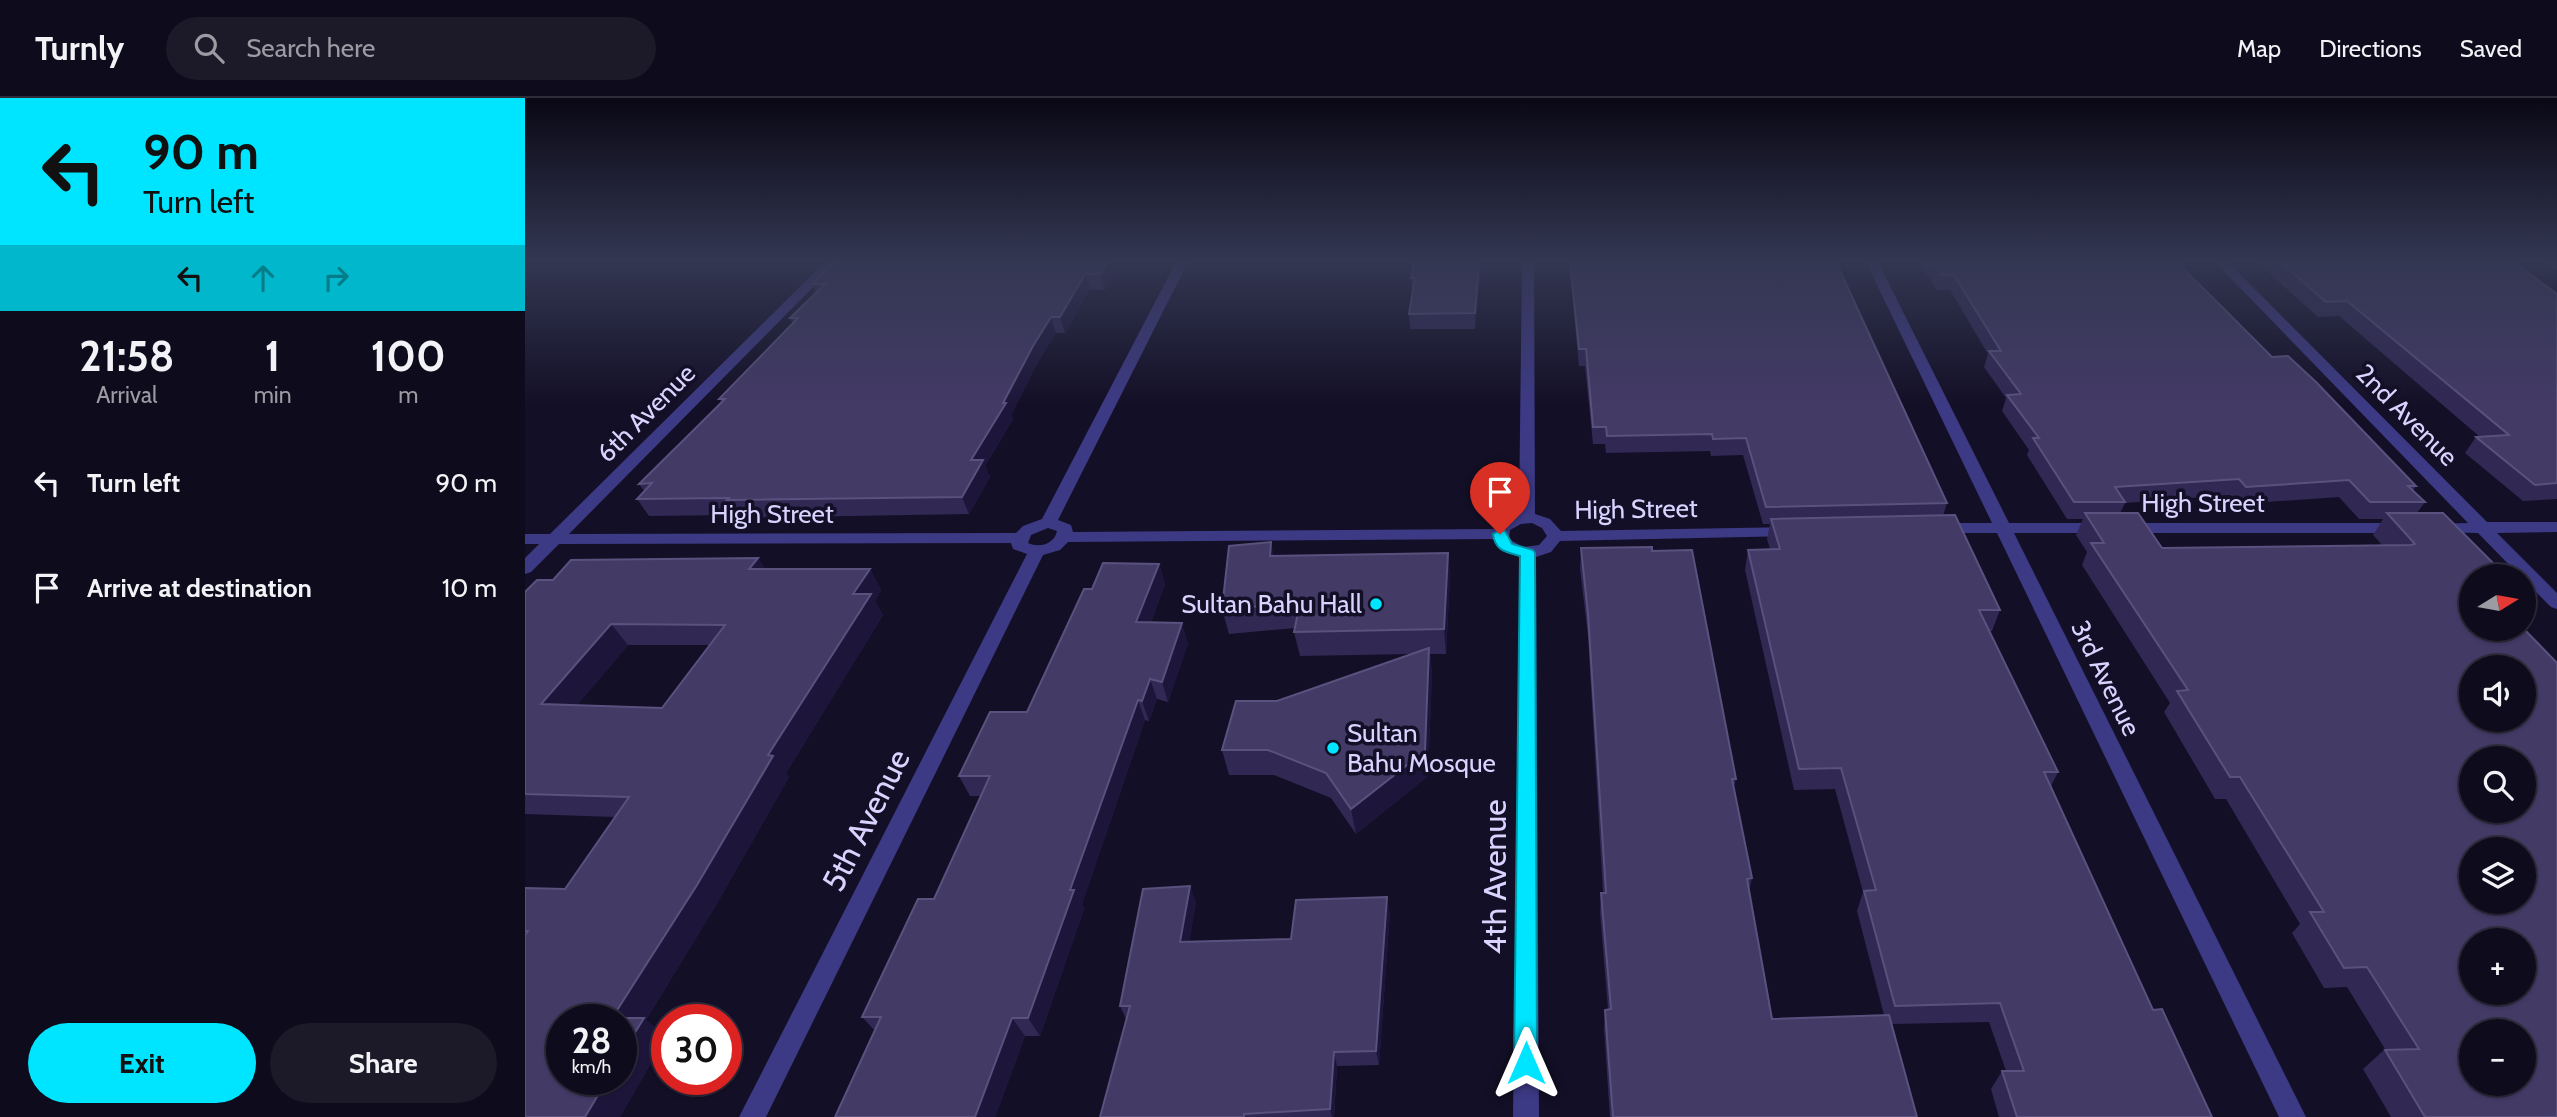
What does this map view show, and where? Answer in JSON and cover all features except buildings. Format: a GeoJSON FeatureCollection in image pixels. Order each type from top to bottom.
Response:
{"type":"FeatureCollection","features":[{"type":"Feature","properties":{"kind":"street","name":"6th Avenue"},"geometry":{"type":"LineString","coordinates":[[525,568],[784,310]]}},
{"type":"Feature","properties":{"kind":"street"},"geometry":{"type":"LineString","coordinates":[[1048,523],[1158,310]]}},
{"type":"Feature","properties":{"kind":"street"},"geometry":{"type":"LineString","coordinates":[[1527,518],[1528,310]]}},
{"type":"Feature","properties":{"kind":"street","name":"3rd Avenue"},"geometry":{"type":"LineString","coordinates":[[1896,310],[2293,1117]]}},
{"type":"Feature","properties":{"kind":"street","name":"2nd Avenue"},"geometry":{"type":"LineString","coordinates":[[2268,310],[2557,603]]}},
{"type":"Feature","properties":{"kind":"street"},"geometry":{"type":"LineString","coordinates":[[1527,518],[1547,523],[1555,536],[1547,548],[1528,553],[1507,548],[1501,541],[1500,534],[1509,523],[1527,518]]}},
{"type":"Feature","properties":{"kind":"street"},"geometry":{"type":"LineString","coordinates":[[1048,523],[1065,530],[1065,537],[1059,544],[1027,545],[1025,530],[1048,523]]}},
{"type":"Feature","properties":{"kind":"street","name":"High Street"},"geometry":{"type":"LineString","coordinates":[[1919,529],[2557,527]]}},
{"type":"Feature","properties":{"kind":"street","name":"High Street"},"geometry":{"type":"LineString","coordinates":[[1555,536],[1807,531]]}},
{"type":"Feature","properties":{"kind":"street"},"geometry":{"type":"LineString","coordinates":[[1065,537],[1500,534]]}},
{"type":"Feature","properties":{"kind":"street","name":"High Street"},"geometry":{"type":"LineString","coordinates":[[525,539],[1027,545]]}},
{"type":"Feature","properties":{"kind":"street","name":"5th Avenue"},"geometry":{"type":"LineString","coordinates":[[753,1117],[1027,545]]}},
{"type":"Feature","properties":{"kind":"street","name":"4th Avenue"},"geometry":{"type":"LineString","coordinates":[[1526,1117],[1528,553]]}},
{"type":"Feature","properties":{"kind":"place","name":"Sultan Bahu Hall"},"geometry":{"type":"Point","coordinates":[1376,604]}},
{"type":"Feature","properties":{"kind":"place","name":"Sultan Bahu Mosque"},"geometry":{"type":"Point","coordinates":[1333,748]}},
{"type":"Feature","properties":{"kind":"route"},"geometry":{"type":"LineString","coordinates":[[1500,534],[1501,541],[1507,548],[1528,553],[1526,1063]]}}]}
